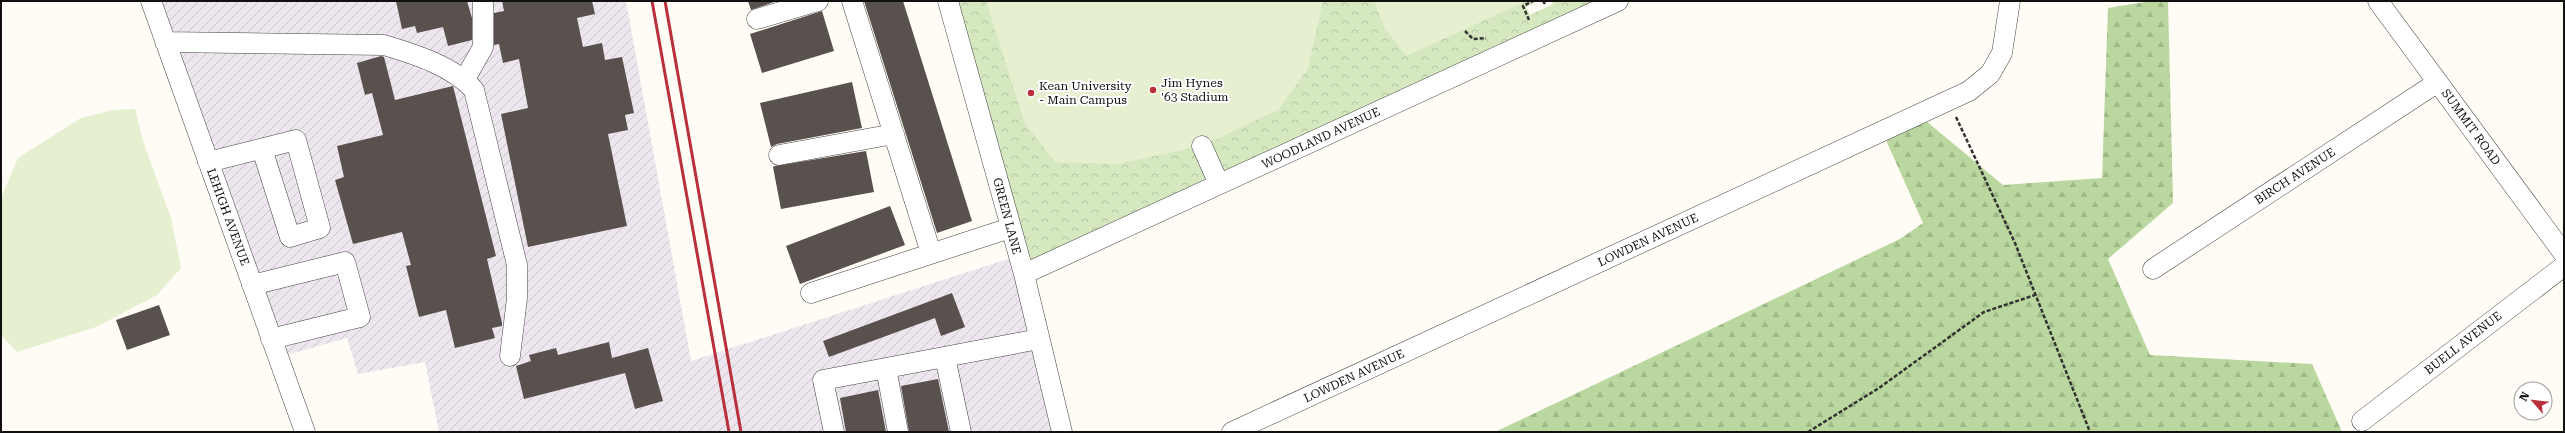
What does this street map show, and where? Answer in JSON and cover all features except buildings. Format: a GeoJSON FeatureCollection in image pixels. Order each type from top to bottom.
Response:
{"type":"FeatureCollection","features":[{"type":"Feature","properties":{"kind":"street","name":"LEHIGH AVENUE"},"geometry":{"type":"LineString","coordinates":[[151,1],[305,432]]}},
{"type":"Feature","properties":{"kind":"street"},"geometry":{"type":"LineString","coordinates":[[465,79],[483,47],[483,1]]}},
{"type":"Feature","properties":{"kind":"street"},"geometry":{"type":"LineString","coordinates":[[757,19],[818,1]]}},
{"type":"Feature","properties":{"kind":"street"},"geometry":{"type":"LineString","coordinates":[[852,1],[931,253]]}},
{"type":"Feature","properties":{"kind":"street","name":"GREEN LANE"},"geometry":{"type":"LineString","coordinates":[[948,1],[1024,274],[1062,432]]}},
{"type":"Feature","properties":{"kind":"street","name":"WOODLAND AVENUE"},"geometry":{"type":"LineString","coordinates":[[1024,274],[1618,1]]}},
{"type":"Feature","properties":{"kind":"street","name":"LOWDEN AVENUE"},"geometry":{"type":"LineString","coordinates":[[1232,432],[1969,91],[1990,74],[2002,53],[2010,1]]}},
{"type":"Feature","properties":{"kind":"street","name":"SUMMIT ROAD"},"geometry":{"type":"LineString","coordinates":[[2378,1],[2564,254]]}},
{"type":"Feature","properties":{"kind":"street"},"geometry":{"type":"LineString","coordinates":[[165,42],[353,46],[384,45],[413,54],[465,79],[474,90],[517,265],[517,298],[510,356]]}},
{"type":"Feature","properties":{"kind":"street","name":"BIRCH AVENUE"},"geometry":{"type":"LineString","coordinates":[[2153,269],[2438,82]]}},
{"type":"Feature","properties":{"kind":"street"},"geometry":{"type":"LineString","coordinates":[[778,155],[894,134]]}},
{"type":"Feature","properties":{"kind":"street"},"geometry":{"type":"LineString","coordinates":[[1202,146],[1219,184]]}},
{"type":"Feature","properties":{"kind":"street"},"geometry":{"type":"LineString","coordinates":[[208,162],[262,149]]}},
{"type":"Feature","properties":{"kind":"street"},"geometry":{"type":"LineString","coordinates":[[811,293],[1010,228]]}},
{"type":"Feature","properties":{"kind":"street"},"geometry":{"type":"LineString","coordinates":[[252,285],[345,262],[360,317],[272,339]]}},
{"type":"Feature","properties":{"kind":"street","name":"BUELL AVENUE"},"geometry":{"type":"LineString","coordinates":[[2362,421],[2564,266]]}},
{"type":"Feature","properties":{"kind":"street"},"geometry":{"type":"LineString","coordinates":[[834,432],[823,380],[1039,339]]}},
{"type":"Feature","properties":{"kind":"street"},"geometry":{"type":"LineString","coordinates":[[945,357],[961,432]]}},
{"type":"Feature","properties":{"kind":"street"},"geometry":{"type":"LineString","coordinates":[[886,368],[898,432]]}},
{"type":"Feature","properties":{"kind":"path"},"geometry":{"type":"LineString","coordinates":[[1529,20],[1523,6],[1533,1]]}},
{"type":"Feature","properties":{"kind":"path"},"geometry":{"type":"LineString","coordinates":[[1947,101],[1993,194],[2090,432]]}},
{"type":"Feature","properties":{"kind":"path"},"geometry":{"type":"LineString","coordinates":[[1808,432],[1879,388],[1984,312],[2035,295]]}},
{"type":"Feature","properties":{"kind":"shaded area"},"geometry":{"type":"Polygon","coordinates":[[[150,1],[626,1],[691,361],[1017,256],[1061,432],[439,432],[425,362],[358,374],[347,338],[272,359],[150,1]]]}},
{"type":"Feature","properties":{"kind":"green space"},"geometry":{"type":"Polygon","coordinates":[[[942,1],[1538,1],[1526,7],[1530,15],[1553,4],[1552,1],[1618,1],[1024,274],[942,1]]]}},
{"type":"Feature","properties":{"kind":"green space","name":"Jim Hynes '63 Stadium"},"geometry":{"type":"Polygon","coordinates":[[[986,1],[1323,1],[1308,69],[1278,110],[1202,146],[1117,164],[1055,162],[1025,124],[986,1]]]}},
{"type":"Feature","properties":{"kind":"green space"},"geometry":{"type":"Polygon","coordinates":[[[1374,1],[1527,1],[1406,56],[1384,27],[1374,1]]]}},
{"type":"Feature","properties":{"kind":"green space"},"geometry":{"type":"Polygon","coordinates":[[[2151,1],[2168,1],[2173,203],[2108,259],[2150,355],[2312,364],[2342,432],[1495,432],[1900,239],[1923,223],[1885,138],[1926,121],[2003,185],[2102,178],[2108,8],[2151,1]]]}},
{"type":"Feature","properties":{"kind":"green space"},"geometry":{"type":"Polygon","coordinates":[[[135,109],[143,141],[171,218],[181,268],[157,295],[96,327],[17,352],[1,335],[1,198],[18,158],[81,118],[113,110],[135,109]]]}},
{"type":"Feature","properties":{"kind":"railway"},"geometry":{"type":"LineString","coordinates":[[652,1],[729,432]]}},
{"type":"Feature","properties":{"kind":"railway"},"geometry":{"type":"LineString","coordinates":[[665,1],[741,432]]}},
{"type":"Feature","properties":{"kind":"place","name":"Jim Hynes '63 Stadium"},"geometry":{"type":"Point","coordinates":[1153,90]}},
{"type":"Feature","properties":{"kind":"place","name":"Kean University - Main Campus"},"geometry":{"type":"Point","coordinates":[1031,93]}}]}
